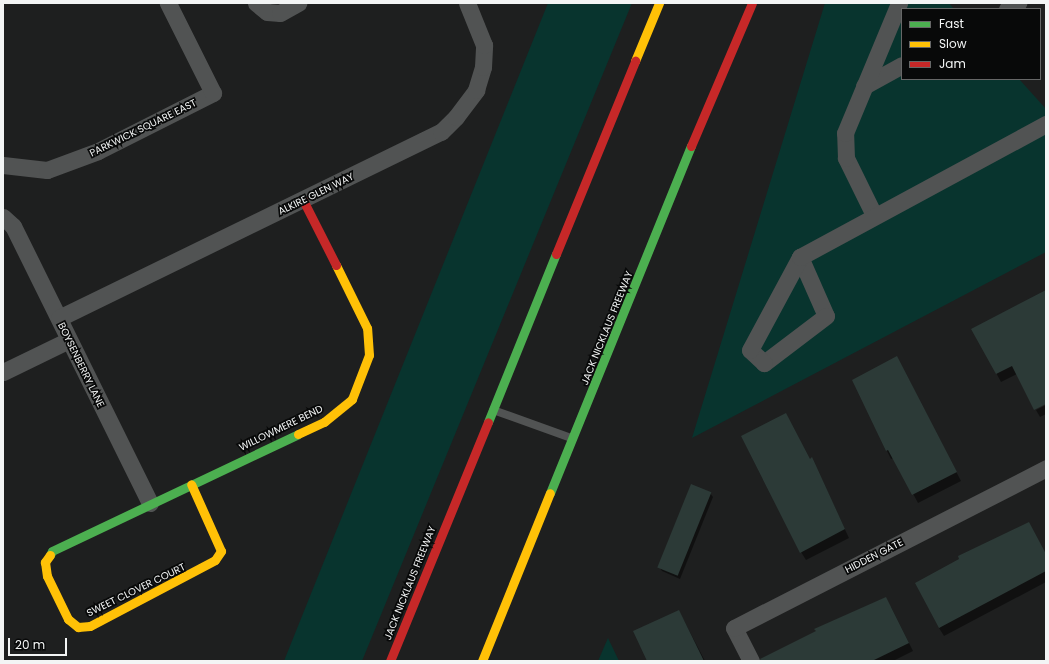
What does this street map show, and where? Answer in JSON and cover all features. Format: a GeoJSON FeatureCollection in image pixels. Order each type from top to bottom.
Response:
{"type":"FeatureCollection","features":[{"type":"Feature","properties":{"kind":"main road","name":"JACK NICKLAUS FREEWAY"},"geometry":{"type":"LineString","coordinates":[[390,661],[659,3]]}},
{"type":"Feature","properties":{"kind":"main road","name":"JACK NICKLAUS FREEWAY"},"geometry":{"type":"LineString","coordinates":[[482,661],[574,439],[708,105],[752,3]]}},
{"type":"Feature","properties":{"kind":"main road","name":"WILLOWMERE BEND"},"geometry":{"type":"LineString","coordinates":[[150,503],[324,422],[352,399],[363,376],[369,355],[366,328],[303,200]]}},
{"type":"Feature","properties":{"kind":"main road","name":"SWEET CLOVER COURT"},"geometry":{"type":"LineString","coordinates":[[150,503],[52,551],[44,562],[47,576],[68,619],[78,627],[90,626],[216,560],[220,551],[216,536],[191,484]]}},
{"type":"Feature","properties":{"kind":"street","name":"PARKWICK SQUARE EAST"},"geometry":{"type":"LineString","coordinates":[[3,164],[47,170],[98,151],[213,93],[168,3]]}},
{"type":"Feature","properties":{"kind":"street"},"geometry":{"type":"LineString","coordinates":[[261,8],[280,13],[298,3]]}},
{"type":"Feature","properties":{"kind":"street","name":"ALKIRE GLEN WAY"},"geometry":{"type":"LineString","coordinates":[[59,318],[441,132],[456,117],[476,90],[483,67],[484,45],[467,3]]}},
{"type":"Feature","properties":{"kind":"street"},"geometry":{"type":"LineString","coordinates":[[874,215],[846,158],[845,133],[899,3]]}},
{"type":"Feature","properties":{"kind":"street"},"geometry":{"type":"LineString","coordinates":[[1009,8],[1018,3]]}},
{"type":"Feature","properties":{"kind":"street"},"geometry":{"type":"LineString","coordinates":[[864,86],[901,67]]}},
{"type":"Feature","properties":{"kind":"street"},"geometry":{"type":"LineString","coordinates":[[800,257],[826,316],[764,363],[750,350],[800,257],[874,215],[1046,124]]}},
{"type":"Feature","properties":{"kind":"street","name":"BOYSENBERRY LANE"},"geometry":{"type":"LineString","coordinates":[[8,222],[59,318],[150,503]]}},
{"type":"Feature","properties":{"kind":"street"},"geometry":{"type":"LineString","coordinates":[[3,372],[69,340]]}},
{"type":"Feature","properties":{"kind":"street","name":"HIDDEN GATE"},"geometry":{"type":"LineString","coordinates":[[751,661],[734,628],[1046,468]]}},
{"type":"Feature","properties":{"kind":"lane"},"geometry":{"type":"LineString","coordinates":[[493,410],[574,439]]}},
{"type":"Feature","properties":{"kind":"green space"},"geometry":{"type":"Polygon","coordinates":[[[548,3],[632,3],[362,661],[284,661],[548,3]]]}},
{"type":"Feature","properties":{"kind":"green space"},"geometry":{"type":"Polygon","coordinates":[[[825,3],[949,3],[953,8],[901,8],[901,80],[1020,80],[1046,109],[1046,252],[692,438],[825,3]]]}},
{"type":"Feature","properties":{"kind":"green space"},"geometry":{"type":"Polygon","coordinates":[[[608,638],[619,661],[598,661],[608,638]]]}},
{"type":"Feature","properties":{"kind":"building"},"geometry":{"type":"Polygon","coordinates":[[[1046,290],[1046,404],[1034,410],[1012,366],[996,374],[971,329],[1046,290]]]}},
{"type":"Feature","properties":{"kind":"building"},"geometry":{"type":"Polygon","coordinates":[[[897,356],[957,472],[912,495],[888,450],[886,451],[852,380],[897,356]]]}},
{"type":"Feature","properties":{"kind":"building"},"geometry":{"type":"Polygon","coordinates":[[[786,413],[810,459],[812,457],[845,529],[800,553],[741,436],[786,413]]]}},
{"type":"Feature","properties":{"kind":"building"},"geometry":{"type":"Polygon","coordinates":[[[691,484],[711,492],[678,576],[657,567],[691,484]]]}},
{"type":"Feature","properties":{"kind":"building"},"geometry":{"type":"Polygon","coordinates":[[[1029,522],[1046,554],[1046,571],[939,628],[915,583],[959,559],[958,556],[1029,522]]]}},
{"type":"Feature","properties":{"kind":"building"},"geometry":{"type":"Polygon","coordinates":[[[886,597],[909,643],[872,661],[761,661],[760,659],[816,631],[814,629],[886,597]]]}},
{"type":"Feature","properties":{"kind":"building"},"geometry":{"type":"Polygon","coordinates":[[[679,610],[704,661],[647,661],[633,631],[679,610]]]}},
{"type":"Feature","properties":{"kind":"traffic: fast"},"geometry":{"type":"LineString","coordinates":[[550,493],[691,146]]}},
{"type":"Feature","properties":{"kind":"traffic: fast"},"geometry":{"type":"LineString","coordinates":[[488,422],[556,254]]}},
{"type":"Feature","properties":{"kind":"traffic: fast"},"geometry":{"type":"LineString","coordinates":[[50,555],[52,551],[298,434]]}},
{"type":"Feature","properties":{"kind":"traffic: slow"},"geometry":{"type":"LineString","coordinates":[[635,61],[659,3]]}},
{"type":"Feature","properties":{"kind":"traffic: slow"},"geometry":{"type":"LineString","coordinates":[[298,434],[324,422],[352,399],[369,355],[367,328],[336,265]]}},
{"type":"Feature","properties":{"kind":"traffic: slow"},"geometry":{"type":"LineString","coordinates":[[50,555],[45,562],[47,576],[68,619],[78,627],[90,626],[215,560],[221,551],[191,484]]}},
{"type":"Feature","properties":{"kind":"traffic: slow"},"geometry":{"type":"LineString","coordinates":[[482,661],[550,493]]}},
{"type":"Feature","properties":{"kind":"traffic: jam"},"geometry":{"type":"LineString","coordinates":[[691,146],[752,3]]}},
{"type":"Feature","properties":{"kind":"traffic: jam"},"geometry":{"type":"LineString","coordinates":[[556,254],[635,61]]}},
{"type":"Feature","properties":{"kind":"traffic: jam"},"geometry":{"type":"LineString","coordinates":[[303,200],[336,265]]}},
{"type":"Feature","properties":{"kind":"traffic: jam"},"geometry":{"type":"LineString","coordinates":[[390,661],[488,422]]}}]}
